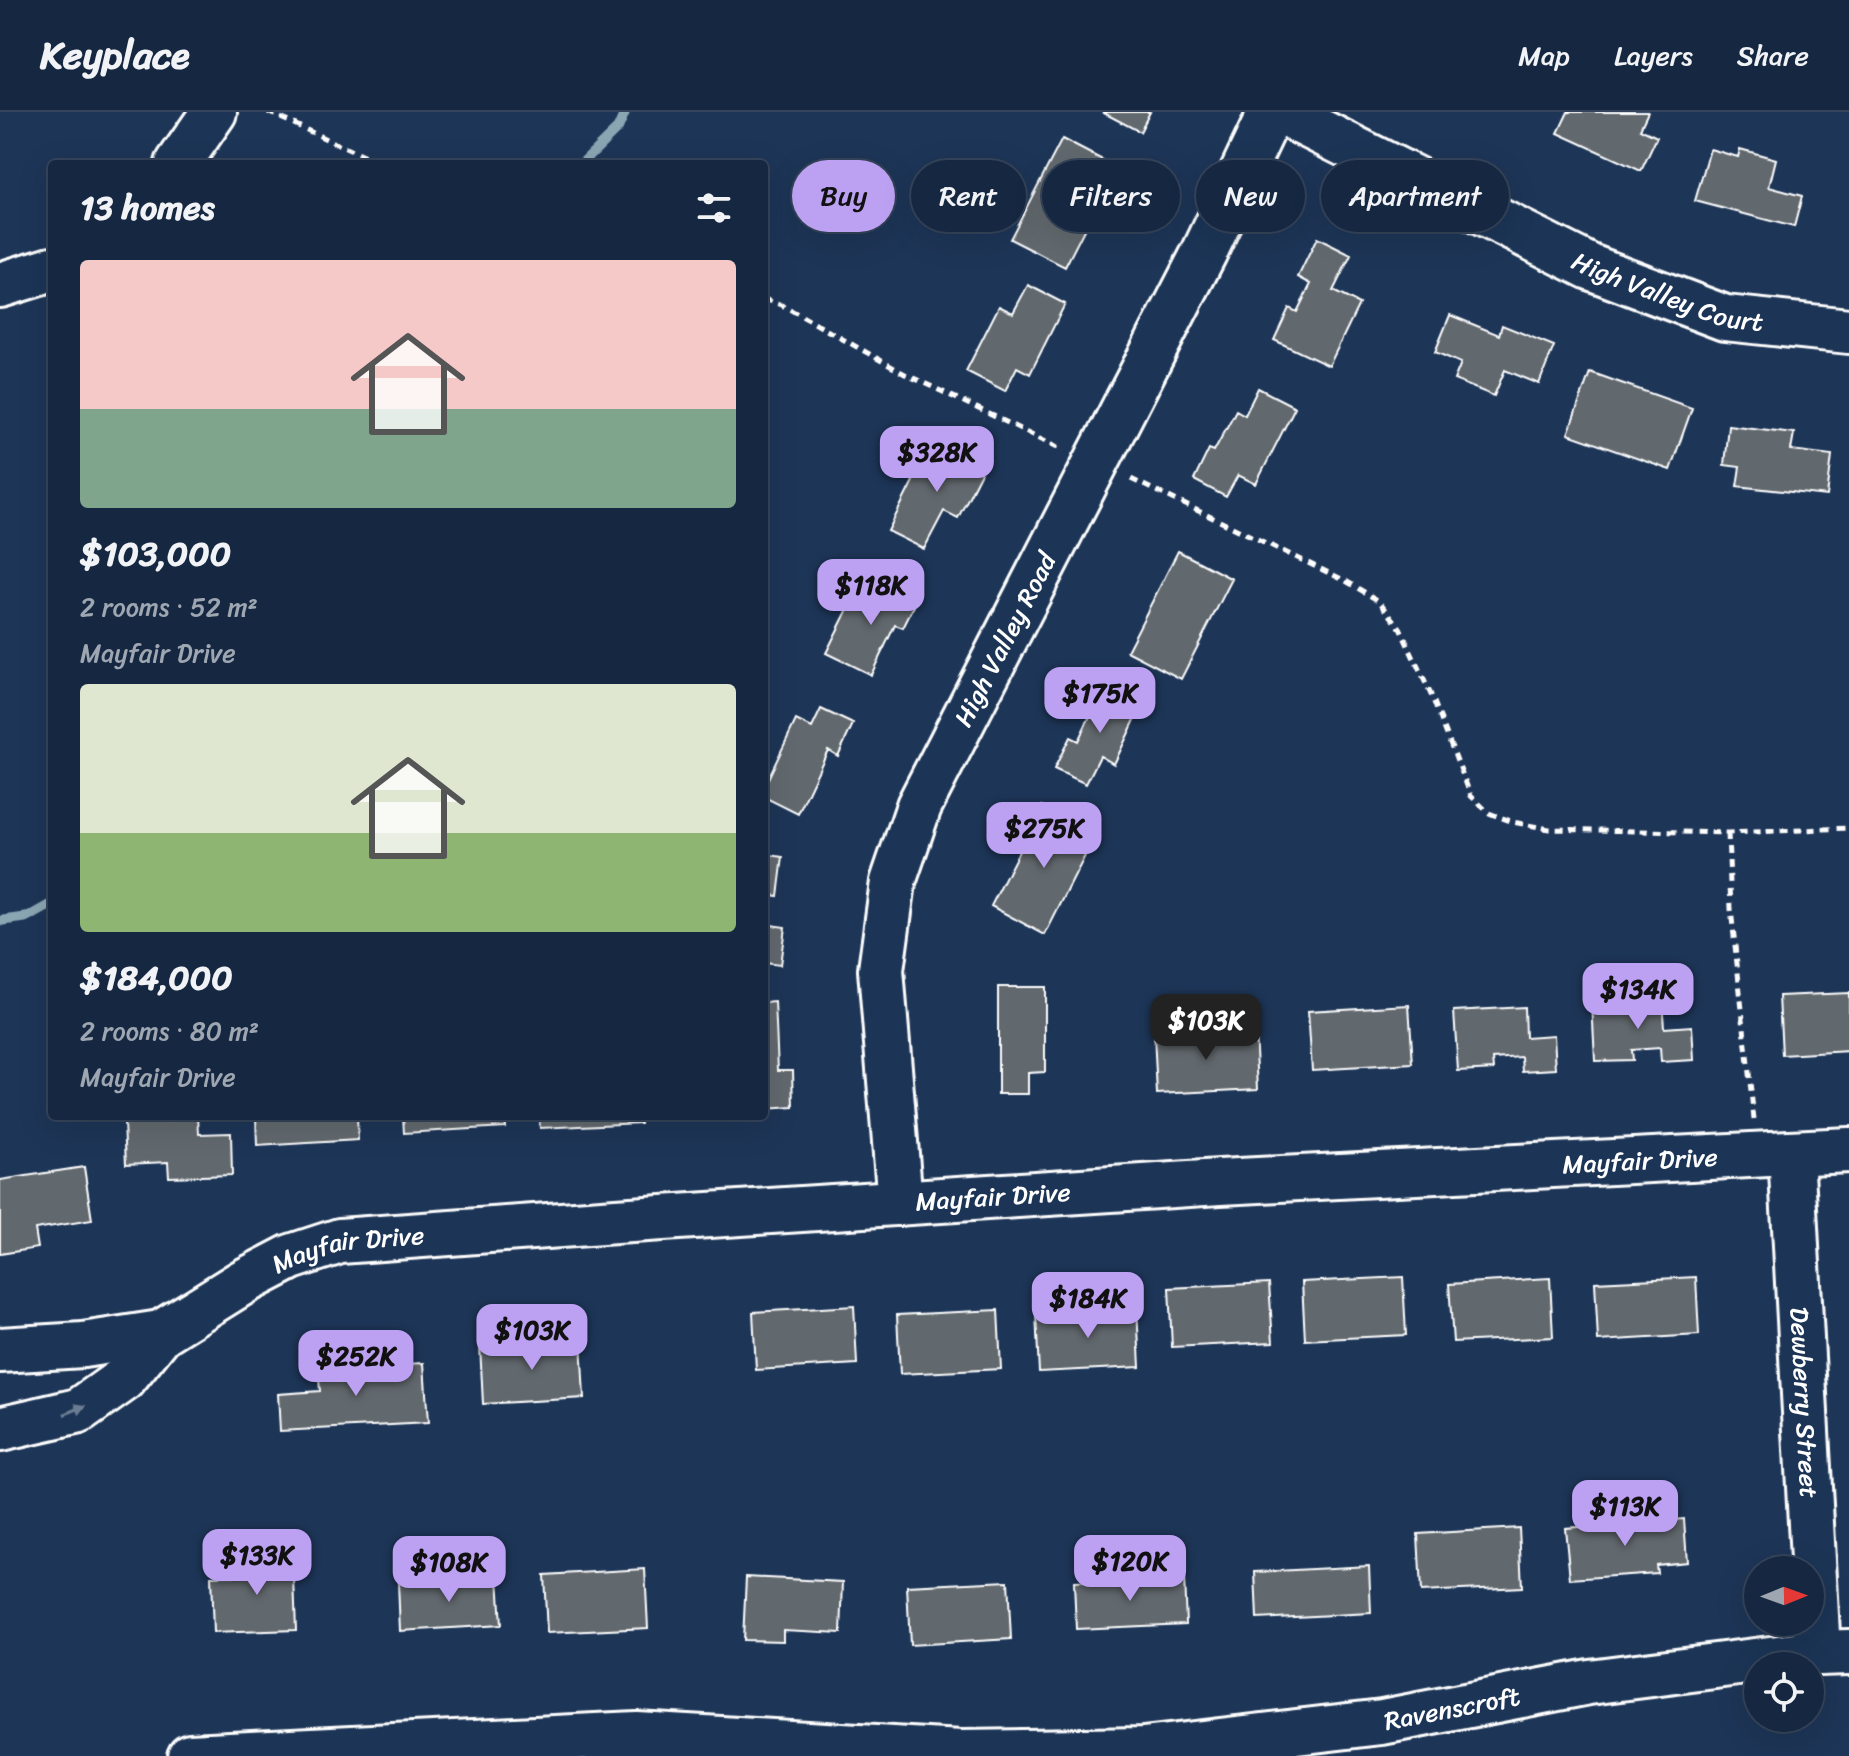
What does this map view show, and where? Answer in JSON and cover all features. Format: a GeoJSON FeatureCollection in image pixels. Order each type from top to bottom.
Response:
{"type":"FeatureCollection","features":[{"type":"Feature","properties":{"kind":"street"},"geometry":{"type":"LineString","coordinates":[[181,160],[214,112]]}},
{"type":"Feature","properties":{"kind":"street","name":"High Valley Road"},"geometry":{"type":"LineString","coordinates":[[900,1203],[881,970],[893,882],[919,806],[1204,253],[1271,112]]}},
{"type":"Feature","properties":{"kind":"street","name":"High Valley Court"},"geometry":{"type":"LineString","coordinates":[[1281,112],[1590,267],[1725,318],[1849,331]]}},
{"type":"Feature","properties":{"kind":"street"},"geometry":{"type":"LineString","coordinates":[[0,285],[48,270]]}},
{"type":"Feature","properties":{"kind":"street","name":"Mayfair Drive"},"geometry":{"type":"LineString","coordinates":[[0,1429],[79,1411],[124,1379],[161,1333],[243,1282],[291,1257],[340,1241],[1220,1182],[1849,1150]]}},
{"type":"Feature","properties":{"kind":"street","name":"Dewberry Street"},"geometry":{"type":"LineString","coordinates":[[1773,1154],[1834,1652]]}},
{"type":"Feature","properties":{"kind":"street","name":"Mayfair Drive"},"geometry":{"type":"LineString","coordinates":[[0,1350],[83,1345],[161,1333]]}},
{"type":"Feature","properties":{"kind":"street","name":"Ravenscroft"},"geometry":{"type":"LineString","coordinates":[[190,1756],[444,1749],[636,1734],[961,1754],[1143,1750],[1382,1722],[1589,1682],[1834,1652]]}},
{"type":"Feature","properties":{"kind":"path"},"geometry":{"type":"LineString","coordinates":[[268,112],[371,160]]}},
{"type":"Feature","properties":{"kind":"path"},"geometry":{"type":"LineString","coordinates":[[768,300],[782,305],[905,374],[1346,581],[1379,601],[1399,626],[1432,697],[1471,796],[1489,813],[1513,822],[1549,829],[1728,833],[1849,828]]}},
{"type":"Feature","properties":{"kind":"path"},"geometry":{"type":"LineString","coordinates":[[1728,833],[1731,909],[1773,1154]]}},
{"type":"Feature","properties":{"kind":"building"},"geometry":{"type":"Polygon","coordinates":[[[1102,112],[1150,112],[1140,132],[1102,112]]]}},
{"type":"Feature","properties":{"kind":"building"},"geometry":{"type":"Polygon","coordinates":[[[1568,112],[1648,112],[1640,129],[1657,137],[1641,171],[1558,133],[1568,112]]]}},
{"type":"Feature","properties":{"kind":"building"},"geometry":{"type":"Polygon","coordinates":[[[1062,139],[1102,160],[1051,160],[1062,139]]]}},
{"type":"Feature","properties":{"kind":"building"},"geometry":{"type":"Polygon","coordinates":[[[1710,149],[1738,157],[1740,149],[1776,159],[1769,187],[1802,196],[1794,227],[1695,201],[1710,149]]]}},
{"type":"Feature","properties":{"kind":"building"},"geometry":{"type":"Polygon","coordinates":[[[1042,177],[1042,232],[1083,232],[1065,267],[1010,239],[1014,232],[1026,232],[1026,208],[1042,177]]]}},
{"type":"Feature","properties":{"kind":"building"},"geometry":{"type":"Polygon","coordinates":[[[1317,238],[1351,255],[1333,291],[1359,304],[1329,366],[1274,340],[1289,308],[1297,312],[1311,284],[1298,277],[1317,238]]]}},
{"type":"Feature","properties":{"kind":"building"},"geometry":{"type":"Polygon","coordinates":[[[1028,285],[1065,304],[1030,374],[1017,367],[1005,391],[966,371],[999,306],[1013,313],[1028,285]]]}},
{"type":"Feature","properties":{"kind":"building"},"geometry":{"type":"Polygon","coordinates":[[[1450,315],[1499,335],[1502,325],[1554,346],[1539,384],[1505,370],[1494,396],[1454,380],[1461,363],[1435,352],[1450,315]]]}},
{"type":"Feature","properties":{"kind":"building"},"geometry":{"type":"Polygon","coordinates":[[[1590,372],[1692,408],[1670,470],[1568,434],[1590,372]]]}},
{"type":"Feature","properties":{"kind":"building"},"geometry":{"type":"Polygon","coordinates":[[[1258,388],[1295,407],[1256,484],[1238,475],[1226,497],[1194,480],[1209,449],[1214,451],[1236,410],[1245,415],[1258,388]]]}},
{"type":"Feature","properties":{"kind":"building"},"geometry":{"type":"Polygon","coordinates":[[[1728,425],[1794,433],[1791,450],[1832,455],[1827,496],[1737,486],[1740,467],[1724,465],[1728,425]]]}},
{"type":"Feature","properties":{"kind":"building"},"geometry":{"type":"Polygon","coordinates":[[[948,441],[987,461],[958,518],[944,511],[924,549],[888,531],[921,465],[933,471],[948,441]]]}},
{"type":"Feature","properties":{"kind":"building"},"geometry":{"type":"Polygon","coordinates":[[[1178,551],[1232,579],[1181,679],[1127,651],[1178,551]]]}},
{"type":"Feature","properties":{"kind":"building"},"geometry":{"type":"Polygon","coordinates":[[[881,580],[918,598],[903,628],[895,625],[871,675],[826,653],[853,599],[868,607],[881,580]]]}},
{"type":"Feature","properties":{"kind":"building"},"geometry":{"type":"Polygon","coordinates":[[[1105,685],[1143,703],[1114,764],[1100,756],[1086,784],[1054,769],[1070,737],[1078,741],[1105,685]]]}},
{"type":"Feature","properties":{"kind":"building"},"geometry":{"type":"Polygon","coordinates":[[[821,709],[853,724],[838,756],[828,750],[798,814],[768,799],[768,779],[796,720],[812,728],[821,709]]]}},
{"type":"Feature","properties":{"kind":"building"},"geometry":{"type":"Polygon","coordinates":[[[1042,806],[1096,834],[1045,935],[991,906],[1042,806]]]}},
{"type":"Feature","properties":{"kind":"building"},"geometry":{"type":"Polygon","coordinates":[[[768,855],[783,857],[778,896],[768,895],[768,855]]]}},
{"type":"Feature","properties":{"kind":"building"},"geometry":{"type":"Polygon","coordinates":[[[768,925],[785,927],[780,965],[768,964],[768,925]]]}},
{"type":"Feature","properties":{"kind":"building"},"geometry":{"type":"Polygon","coordinates":[[[998,987],[1045,987],[1045,1072],[1028,1073],[1028,1094],[998,1094],[998,987]]]}},
{"type":"Feature","properties":{"kind":"building"},"geometry":{"type":"Polygon","coordinates":[[[1849,993],[1849,1051],[1782,1055],[1779,996],[1849,993]]]}},
{"type":"Feature","properties":{"kind":"building"},"geometry":{"type":"Polygon","coordinates":[[[1662,998],[1664,1028],[1692,1026],[1694,1060],[1661,1062],[1660,1048],[1631,1050],[1632,1060],[1595,1061],[1592,1002],[1662,998]]]}},
{"type":"Feature","properties":{"kind":"building"},"geometry":{"type":"Polygon","coordinates":[[[775,1002],[778,1070],[793,1070],[794,1107],[768,1109],[768,1003],[775,1002]]]}},
{"type":"Feature","properties":{"kind":"building"},"geometry":{"type":"Polygon","coordinates":[[[1409,1005],[1413,1064],[1312,1070],[1308,1011],[1409,1005]]]}},
{"type":"Feature","properties":{"kind":"building"},"geometry":{"type":"Polygon","coordinates":[[[1524,1007],[1525,1037],[1554,1035],[1556,1069],[1523,1071],[1522,1057],[1493,1059],[1494,1069],[1458,1071],[1454,1011],[1524,1007]]]}},
{"type":"Feature","properties":{"kind":"building"},"geometry":{"type":"Polygon","coordinates":[[[1255,1030],[1258,1089],[1157,1094],[1154,1035],[1255,1030]]]}},
{"type":"Feature","properties":{"kind":"building"},"geometry":{"type":"Polygon","coordinates":[[[198,1120],[199,1134],[231,1133],[232,1175],[169,1177],[168,1162],[126,1164],[124,1123],[198,1120]]]}},
{"type":"Feature","properties":{"kind":"building"},"geometry":{"type":"Polygon","coordinates":[[[256,1120],[357,1120],[358,1140],[257,1146],[256,1120]]]}},
{"type":"Feature","properties":{"kind":"building"},"geometry":{"type":"Polygon","coordinates":[[[403,1120],[504,1120],[505,1127],[404,1133],[403,1120]]]}},
{"type":"Feature","properties":{"kind":"building"},"geometry":{"type":"Polygon","coordinates":[[[539,1120],[640,1120],[640,1123],[540,1128],[539,1120]]]}},
{"type":"Feature","properties":{"kind":"building"},"geometry":{"type":"Polygon","coordinates":[[[84,1167],[92,1220],[35,1229],[38,1248],[0,1254],[0,1180],[84,1167]]]}},
{"type":"Feature","properties":{"kind":"building"},"geometry":{"type":"Polygon","coordinates":[[[1403,1277],[1406,1335],[1305,1340],[1302,1282],[1403,1277]]]}},
{"type":"Feature","properties":{"kind":"building"},"geometry":{"type":"Polygon","coordinates":[[[1696,1277],[1699,1335],[1598,1341],[1595,1282],[1696,1277]]]}},
{"type":"Feature","properties":{"kind":"building"},"geometry":{"type":"Polygon","coordinates":[[[1550,1278],[1553,1337],[1453,1342],[1449,1284],[1550,1278]]]}},
{"type":"Feature","properties":{"kind":"building"},"geometry":{"type":"Polygon","coordinates":[[[1269,1283],[1273,1342],[1172,1347],[1169,1288],[1269,1283]]]}},
{"type":"Feature","properties":{"kind":"building"},"geometry":{"type":"Polygon","coordinates":[[[854,1306],[857,1364],[756,1370],[753,1312],[854,1306]]]}},
{"type":"Feature","properties":{"kind":"building"},"geometry":{"type":"Polygon","coordinates":[[[1137,1308],[1140,1367],[1039,1372],[1036,1314],[1137,1308]]]}},
{"type":"Feature","properties":{"kind":"building"},"geometry":{"type":"Polygon","coordinates":[[[998,1310],[1001,1369],[900,1374],[897,1315],[998,1310]]]}},
{"type":"Feature","properties":{"kind":"building"},"geometry":{"type":"Polygon","coordinates":[[[581,1340],[584,1398],[483,1404],[480,1345],[581,1340]]]}},
{"type":"Feature","properties":{"kind":"building"},"geometry":{"type":"Polygon","coordinates":[[[353,1352],[354,1382],[386,1380],[386,1365],[424,1363],[428,1423],[280,1431],[278,1394],[320,1391],[317,1354],[353,1352]]]}},
{"type":"Feature","properties":{"kind":"building"},"geometry":{"type":"Polygon","coordinates":[[[1684,1519],[1687,1562],[1656,1565],[1657,1573],[1570,1579],[1565,1528],[1684,1519]]]}},
{"type":"Feature","properties":{"kind":"building"},"geometry":{"type":"Polygon","coordinates":[[[1519,1528],[1522,1587],[1421,1592],[1418,1534],[1519,1528]]]}},
{"type":"Feature","properties":{"kind":"building"},"geometry":{"type":"Polygon","coordinates":[[[293,1551],[296,1630],[213,1633],[211,1576],[256,1575],[255,1553],[293,1551]]]}},
{"type":"Feature","properties":{"kind":"building"},"geometry":{"type":"Polygon","coordinates":[[[1369,1566],[1371,1613],[1257,1619],[1255,1572],[1369,1566]]]}},
{"type":"Feature","properties":{"kind":"building"},"geometry":{"type":"Polygon","coordinates":[[[645,1569],[648,1628],[547,1633],[544,1575],[645,1569]]]}},
{"type":"Feature","properties":{"kind":"building"},"geometry":{"type":"Polygon","coordinates":[[[498,1577],[501,1625],[400,1631],[398,1582],[498,1577]]]}},
{"type":"Feature","properties":{"kind":"building"},"geometry":{"type":"Polygon","coordinates":[[[746,1577],[843,1582],[841,1633],[783,1630],[783,1641],[743,1640],[746,1577]]]}},
{"type":"Feature","properties":{"kind":"building"},"geometry":{"type":"Polygon","coordinates":[[[1184,1577],[1186,1624],[1076,1629],[1074,1582],[1184,1577]]]}},
{"type":"Feature","properties":{"kind":"building"},"geometry":{"type":"Polygon","coordinates":[[[1008,1581],[1011,1639],[910,1645],[907,1586],[1008,1581]]]}},
{"type":"Feature","properties":{"kind":"waterway"},"geometry":{"type":"LineString","coordinates":[[585,160],[618,128],[625,112]]}},
{"type":"Feature","properties":{"kind":"waterway"},"geometry":{"type":"LineString","coordinates":[[0,921],[29,917],[48,906]]}}]}
